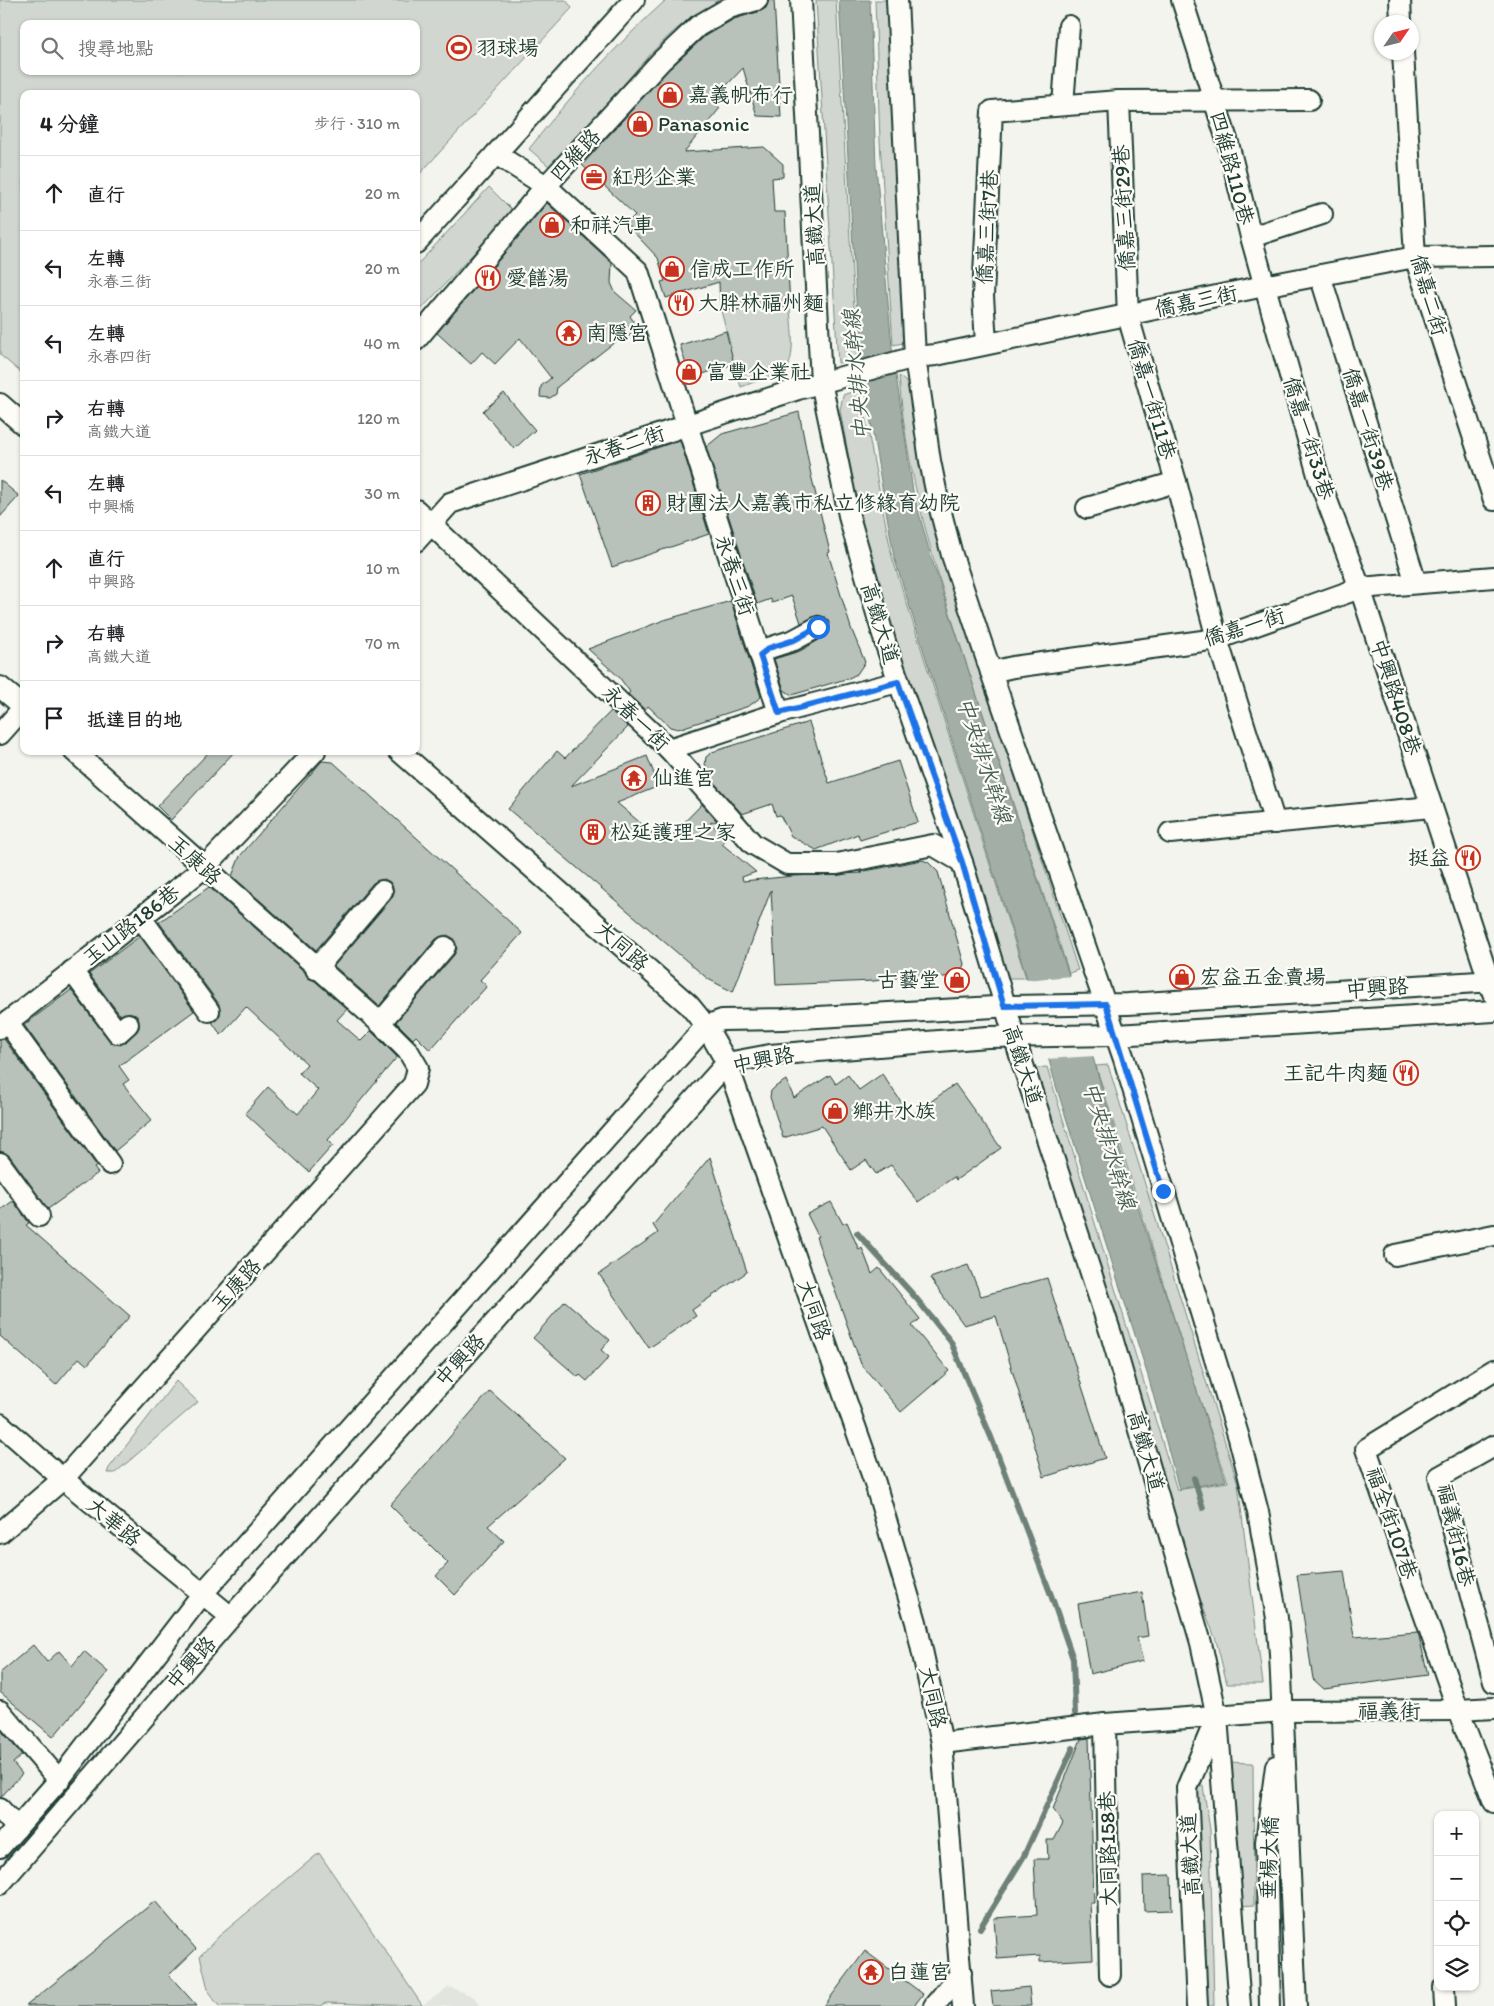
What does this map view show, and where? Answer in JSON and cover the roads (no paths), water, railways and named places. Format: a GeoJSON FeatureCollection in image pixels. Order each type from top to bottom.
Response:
{"type":"FeatureCollection","features":[{"type":"Feature","properties":{"kind":"street"},"geometry":{"type":"LineString","coordinates":[[420,239],[634,0]]}},
{"type":"Feature","properties":{"kind":"street","name":"四維路"},"geometry":{"type":"LineString","coordinates":[[420,335],[546,186],[661,61],[698,26],[729,8],[757,0]]}},
{"type":"Feature","properties":{"kind":"street","name":"高鐵大道"},"geometry":{"type":"LineString","coordinates":[[801,0],[821,382],[850,520],[898,682],[962,862],[1111,1334],[1201,1643],[1217,1717],[1187,1788],[1197,2006]]}},
{"type":"Feature","properties":{"kind":"street"},"geometry":{"type":"LineString","coordinates":[[897,0],[908,359],[939,506],[952,555],[1116,1035],[1239,1438],[1258,1512],[1277,1618],[1296,2006]]}},
{"type":"Feature","properties":{"kind":"street","name":"四維路110巷"},"geometry":{"type":"LineString","coordinates":[[1182,0],[1228,142],[1264,286]]}},
{"type":"Feature","properties":{"kind":"street"},"geometry":{"type":"LineString","coordinates":[[1400,0],[1401,15]]}},
{"type":"Feature","properties":{"kind":"street"},"geometry":{"type":"LineString","coordinates":[[1069,26],[1063,105],[1119,101],[1214,100]]}},
{"type":"Feature","properties":{"kind":"street","name":"僑嘉二街"},"geometry":{"type":"LineString","coordinates":[[1403,60],[1415,257],[1494,500]]}},
{"type":"Feature","properties":{"kind":"street","name":"四維路110巷"},"geometry":{"type":"LineString","coordinates":[[1214,100],[1308,100]]}},
{"type":"Feature","properties":{"kind":"street","name":"僑嘉三街29巷"},"geometry":{"type":"LineString","coordinates":[[1119,101],[1128,316]]}},
{"type":"Feature","properties":{"kind":"street","name":"僑嘉三街7巷"},"geometry":{"type":"LineString","coordinates":[[986,343],[983,296],[992,111],[1063,105]]}},
{"type":"Feature","properties":{"kind":"street","name":"永春三街"},"geometry":{"type":"LineString","coordinates":[[496,154],[546,186],[638,271],[779,713]]}},
{"type":"Feature","properties":{"kind":"street","name":"四維路110巷"},"geometry":{"type":"LineString","coordinates":[[1251,237],[1322,214]]}},
{"type":"Feature","properties":{"kind":"street","name":"僑嘉三街"},"geometry":{"type":"LineString","coordinates":[[849,376],[908,359],[1415,257],[1494,256]]}},
{"type":"Feature","properties":{"kind":"street","name":"僑嘉一街39巷"},"geometry":{"type":"LineString","coordinates":[[1320,275],[1416,583]]}},
{"type":"Feature","properties":{"kind":"street","name":"僑嘉一街33巷"},"geometry":{"type":"LineString","coordinates":[[1264,286],[1320,482],[1360,588]]}},
{"type":"Feature","properties":{"kind":"street","name":"僑嘉一街11巷"},"geometry":{"type":"LineString","coordinates":[[1128,316],[1176,482],[1217,639]]}},
{"type":"Feature","properties":{"kind":"street","name":"永春二街"},"geometry":{"type":"LineString","coordinates":[[420,536],[450,503],[686,424],[821,382],[849,376]]}},
{"type":"Feature","properties":{"kind":"street"},"geometry":{"type":"LineString","coordinates":[[0,404],[20,422]]}},
{"type":"Feature","properties":{"kind":"street","name":"僑嘉一街11巷"},"geometry":{"type":"LineString","coordinates":[[1087,508],[1176,482]]}},
{"type":"Feature","properties":{"kind":"street","name":"永春一街"},"geometry":{"type":"LineString","coordinates":[[420,514],[669,749],[753,844],[786,864],[837,864],[933,845],[962,862]]}},
{"type":"Feature","properties":{"kind":"street","name":"僑嘉一街"},"geometry":{"type":"LineString","coordinates":[[991,672],[1013,667],[1217,639],[1360,588],[1494,577]]}},
{"type":"Feature","properties":{"kind":"street","name":"中興路408巷"},"geometry":{"type":"LineString","coordinates":[[1360,588],[1431,807],[1493,987]]}},
{"type":"Feature","properties":{"kind":"street"},"geometry":{"type":"LineString","coordinates":[[760,655],[769,648],[794,640],[818,627]]}},
{"type":"Feature","properties":{"kind":"street"},"geometry":{"type":"LineString","coordinates":[[1217,639],[1275,823]]}},
{"type":"Feature","properties":{"kind":"street"},"geometry":{"type":"LineString","coordinates":[[669,749],[779,713],[898,682]]}},
{"type":"Feature","properties":{"kind":"street"},"geometry":{"type":"LineString","coordinates":[[0,687],[20,704]]}},
{"type":"Feature","properties":{"kind":"street"},"geometry":{"type":"LineString","coordinates":[[0,734],[20,712]]}},
{"type":"Feature","properties":{"kind":"street","name":"玉康路"},"geometry":{"type":"LineString","coordinates":[[0,1534],[64,1479],[414,1084],[418,1068],[408,1051],[380,1023],[316,969],[78,755]]}},
{"type":"Feature","properties":{"kind":"street","name":"玉山路186巷"},"geometry":{"type":"LineString","coordinates":[[4,1025],[204,868],[311,755]]}},
{"type":"Feature","properties":{"kind":"street","name":"大同路"},"geometry":{"type":"LineString","coordinates":[[404,755],[690,1005],[706,1026],[727,1063],[875,1482],[916,1622],[942,1742],[963,2006]]}},
{"type":"Feature","properties":{"kind":"street"},"geometry":{"type":"LineString","coordinates":[[1170,832],[1431,807]]}},
{"type":"Feature","properties":{"kind":"street"},"geometry":{"type":"LineString","coordinates":[[316,969],[382,891]]}},
{"type":"Feature","properties":{"kind":"street"},"geometry":{"type":"LineString","coordinates":[[142,918],[209,1011]]}},
{"type":"Feature","properties":{"kind":"street"},"geometry":{"type":"LineString","coordinates":[[380,1023],[445,948]]}},
{"type":"Feature","properties":{"kind":"street","name":"玉山路186巷"},"geometry":{"type":"LineString","coordinates":[[72,971],[118,1033],[128,1024]]}},
{"type":"Feature","properties":{"kind":"street","name":"中興路"},"geometry":{"type":"LineString","coordinates":[[0,1846],[59,1780],[203,1593],[706,1026],[722,1020],[783,1019],[1008,1006],[1081,1006],[1493,987]]}},
{"type":"Feature","properties":{"kind":"street","name":"中興路"},"geometry":{"type":"LineString","coordinates":[[0,1884],[231,1617],[727,1063],[770,1055],[1018,1036],[1116,1035],[1494,1011]]}},
{"type":"Feature","properties":{"kind":"street"},"geometry":{"type":"LineString","coordinates":[[4,1025],[110,1164]]}},
{"type":"Feature","properties":{"kind":"street"},"geometry":{"type":"LineString","coordinates":[[0,1163],[39,1216]]}},
{"type":"Feature","properties":{"kind":"street"},"geometry":{"type":"LineString","coordinates":[[1395,1255],[1494,1235]]}},
{"type":"Feature","properties":{"kind":"street","name":"福全街107巷"},"geometry":{"type":"LineString","coordinates":[[1458,1710],[1366,1449],[1494,1370]]}},
{"type":"Feature","properties":{"kind":"street","name":"大華路"},"geometry":{"type":"LineString","coordinates":[[0,1424],[231,1617]]}},
{"type":"Feature","properties":{"kind":"street","name":"福義街16巷"},"geometry":{"type":"LineString","coordinates":[[1494,1446],[1439,1477],[1494,1682]]}},
{"type":"Feature","properties":{"kind":"street","name":"福義街"},"geometry":{"type":"LineString","coordinates":[[1283,1711],[1494,1708]]}},
{"type":"Feature","properties":{"kind":"street"},"geometry":{"type":"LineString","coordinates":[[1458,1710],[1494,1802]]}},
{"type":"Feature","properties":{"kind":"street"},"geometry":{"type":"LineString","coordinates":[[0,1711],[59,1780]]}},
{"type":"Feature","properties":{"kind":"street"},"geometry":{"type":"LineString","coordinates":[[942,1742],[1105,1724],[1283,1711]]}},
{"type":"Feature","properties":{"kind":"street","name":"垂楊大橋"},"geometry":{"type":"LineString","coordinates":[[1270,2006],[1275,1839],[1283,1711]]}},
{"type":"Feature","properties":{"kind":"street","name":"垂楊大橋"},"geometry":{"type":"LineString","coordinates":[[1217,1717],[1220,1832],[1240,2006]]}},
{"type":"Feature","properties":{"kind":"street","name":"大同路158巷"},"geometry":{"type":"LineString","coordinates":[[1105,1724],[1110,1975]]}},
{"type":"Feature","properties":{"kind":"street"},"geometry":{"type":"LineString","coordinates":[[0,1809],[17,1828]]}},
{"type":"Feature","properties":{"kind":"street"},"geometry":{"type":"LineString","coordinates":[[1220,1832],[1226,2006]]}},
{"type":"Feature","properties":{"kind":"street"},"geometry":{"type":"LineString","coordinates":[[1275,1839],[1280,1920],[1280,2006]]}},
{"type":"Feature","properties":{"kind":"street"},"geometry":{"type":"LineString","coordinates":[[934,2006],[961,1973]]}},
{"type":"Feature","properties":{"kind":"street"},"geometry":{"type":"LineString","coordinates":[[1444,1991],[1445,2006]]}},
{"type":"Feature","properties":{"kind":"water"},"geometry":{"type":"Polygon","coordinates":[[[839,0],[870,0],[876,166],[892,348],[913,491],[931,557],[1068,972],[1125,1167],[1226,1481],[1179,1489],[1148,1376],[1056,1086],[1026,975],[894,557],[859,353],[839,0]]]}},
{"type":"Feature","properties":{"kind":"waterway"},"geometry":{"type":"LineString","coordinates":[[857,1233],[916,1298],[951,1342],[991,1437],[1051,1595],[1073,1659],[1075,1713]]}},
{"type":"Feature","properties":{"kind":"waterway","name":"中央排水幹線"},"geometry":{"type":"LineString","coordinates":[[1194,1478],[1203,1508]]}},
{"type":"Feature","properties":{"kind":"waterway"},"geometry":{"type":"LineString","coordinates":[[980,1928],[1024,1856],[1073,1748]]}},
{"type":"Feature","properties":{"kind":"place","name":"羽球場"},"geometry":{"type":"Point","coordinates":[459,48]}},
{"type":"Feature","properties":{"kind":"place","name":"嘉義帆布行"},"geometry":{"type":"Point","coordinates":[670,95]}},
{"type":"Feature","properties":{"kind":"place","name":"Panasonic"},"geometry":{"type":"Point","coordinates":[640,124]}},
{"type":"Feature","properties":{"kind":"place","name":"紅彤企業"},"geometry":{"type":"Point","coordinates":[594,177]}},
{"type":"Feature","properties":{"kind":"place","name":"和祥汽車"},"geometry":{"type":"Point","coordinates":[552,225]}},
{"type":"Feature","properties":{"kind":"place","name":"信成工作所"},"geometry":{"type":"Point","coordinates":[672,269]}},
{"type":"Feature","properties":{"kind":"place","name":"愛饍湯"},"geometry":{"type":"Point","coordinates":[488,278]}},
{"type":"Feature","properties":{"kind":"place","name":"大胖林福州麵"},"geometry":{"type":"Point","coordinates":[681,303]}},
{"type":"Feature","properties":{"kind":"place","name":"南隱宮"},"geometry":{"type":"Point","coordinates":[569,333]}},
{"type":"Feature","properties":{"kind":"place","name":"富豐企業社"},"geometry":{"type":"Point","coordinates":[689,372]}},
{"type":"Feature","properties":{"kind":"place","name":"財團法人嘉義市私立修緣育幼院"},"geometry":{"type":"Point","coordinates":[648,503]}},
{"type":"Feature","properties":{"kind":"place","name":"仙進宮"},"geometry":{"type":"Point","coordinates":[634,778]}},
{"type":"Feature","properties":{"kind":"place","name":"松延護理之家"},"geometry":{"type":"Point","coordinates":[593,832]}},
{"type":"Feature","properties":{"kind":"place","name":"挺益"},"geometry":{"type":"Point","coordinates":[1468,858]}},
{"type":"Feature","properties":{"kind":"place","name":"宏益五金賣場"},"geometry":{"type":"Point","coordinates":[1182,977]}},
{"type":"Feature","properties":{"kind":"place","name":"古藝堂"},"geometry":{"type":"Point","coordinates":[957,980]}},
{"type":"Feature","properties":{"kind":"place","name":"王記牛肉麵"},"geometry":{"type":"Point","coordinates":[1406,1073]}},
{"type":"Feature","properties":{"kind":"place","name":"鄉井水族"},"geometry":{"type":"Point","coordinates":[835,1111]}},
{"type":"Feature","properties":{"kind":"place","name":"白蓮宮"},"geometry":{"type":"Point","coordinates":[871,1972]}}]}
